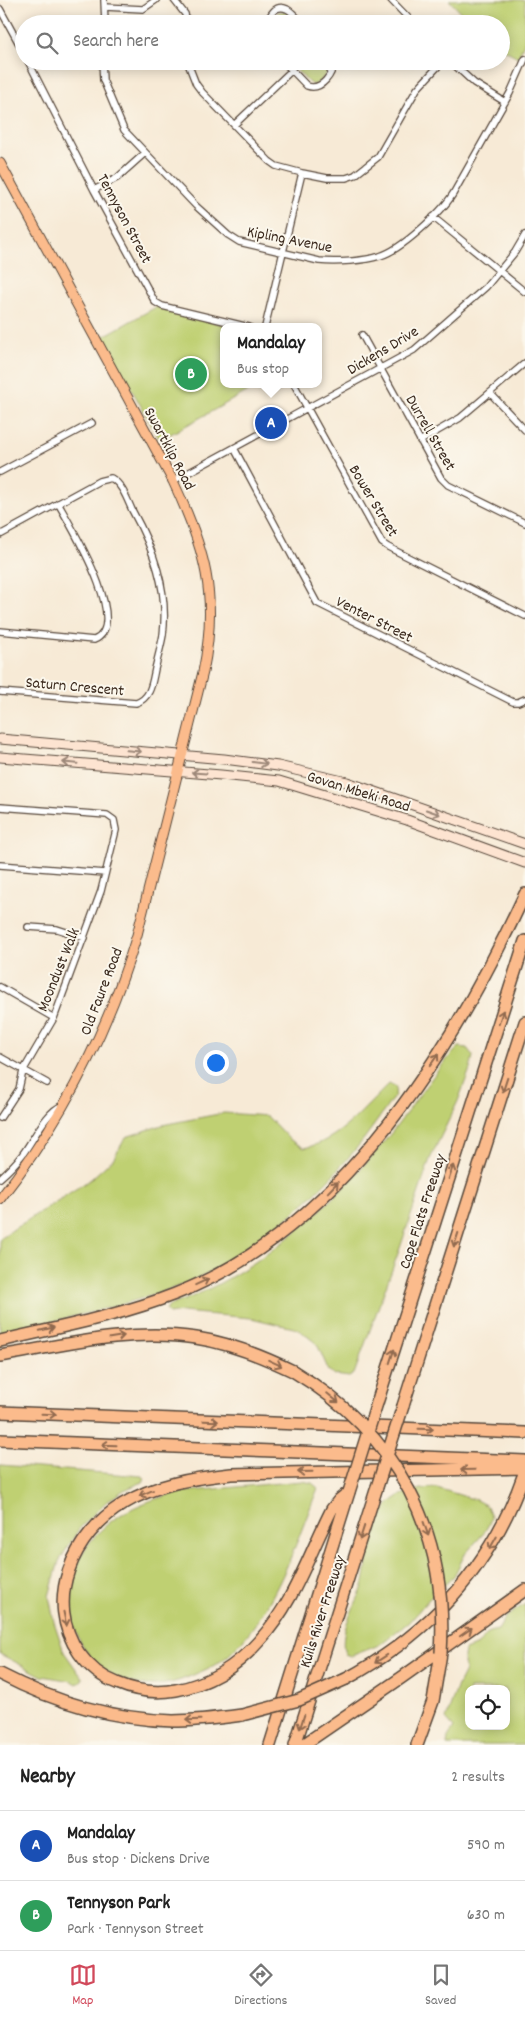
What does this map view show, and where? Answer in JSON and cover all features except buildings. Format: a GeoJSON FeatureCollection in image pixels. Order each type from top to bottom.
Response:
{"type":"FeatureCollection","features":[{"type":"Feature","properties":{"kind":"highway"},"geometry":{"type":"LineString","coordinates":[[0,1341],[118,1313],[176,1294],[242,1261],[296,1222],[326,1193],[388,1125],[443,1046],[488,968],[525,894]]}},
{"type":"Feature","properties":{"kind":"highway","name":"Cape Flats Freeway"},"geometry":{"type":"LineString","coordinates":[[349,1492],[525,941]]}},
{"type":"Feature","properties":{"kind":"highway","name":"Kuils River Freeway"},"geometry":{"type":"LineString","coordinates":[[295,1745],[525,1022]]}},
{"type":"Feature","properties":{"kind":"highway"},"geometry":{"type":"LineString","coordinates":[[0,1356],[125,1336],[163,1335],[197,1338],[232,1346],[258,1355],[293,1371],[330,1395],[352,1413],[370,1432],[400,1473],[422,1517],[437,1565],[443,1614],[442,1654],[438,1678],[418,1745]]}},
{"type":"Feature","properties":{"kind":"highway"},"geometry":{"type":"LineString","coordinates":[[0,1412],[525,1433]]}},
{"type":"Feature","properties":{"kind":"highway"},"geometry":{"type":"LineString","coordinates":[[0,1440],[525,1461]]}},
{"type":"Feature","properties":{"kind":"highway"},"geometry":{"type":"LineString","coordinates":[[0,1674],[27,1688],[59,1700],[127,1717],[173,1720],[204,1719],[242,1715],[299,1700],[346,1680],[388,1655],[424,1626],[441,1609],[459,1590],[489,1549],[515,1500],[525,1470],[231,1474],[199,1477],[169,1484],[144,1493],[123,1504],[98,1524],[71,1562],[65,1583],[63,1612],[74,1645],[96,1672],[110,1681],[136,1690],[167,1692],[186,1688],[204,1682],[226,1671],[245,1655],[271,1628],[300,1578],[332,1509],[338,1500],[349,1492]]}},
{"type":"Feature","properties":{"kind":"highway","name":"Kuils River Freeway"},"geometry":{"type":"LineString","coordinates":[[270,1745],[349,1492]]}},
{"type":"Feature","properties":{"kind":"highway"},"geometry":{"type":"LineString","coordinates":[[302,1745],[525,1590]]}},
{"type":"Feature","properties":{"kind":"main road","name":"Swartklip Road"},"geometry":{"type":"LineString","coordinates":[[0,163],[174,481],[199,541],[208,576],[211,600],[211,627],[207,653],[178,772]]}},
{"type":"Feature","properties":{"kind":"main road","name":"Govan Mbeki Road"},"geometry":{"type":"LineString","coordinates":[[0,739],[182,755],[278,766],[319,774],[521,842]]}},
{"type":"Feature","properties":{"kind":"main road","name":"Govan Mbeki Road"},"geometry":{"type":"LineString","coordinates":[[0,757],[279,782],[407,820],[525,862]]}},
{"type":"Feature","properties":{"kind":"main road","name":"Old Faure Road"},"geometry":{"type":"LineString","coordinates":[[0,1199],[26,1165],[64,1105],[96,1043],[123,977],[137,935],[178,772]]}},
{"type":"Feature","properties":{"kind":"street"},"geometry":{"type":"LineString","coordinates":[[105,3],[143,9],[156,0]]}},
{"type":"Feature","properties":{"kind":"street"},"geometry":{"type":"LineString","coordinates":[[174,0],[185,15]]}},
{"type":"Feature","properties":{"kind":"street"},"geometry":{"type":"LineString","coordinates":[[391,0],[405,15]]}},
{"type":"Feature","properties":{"kind":"street"},"geometry":{"type":"LineString","coordinates":[[271,15],[273,11],[283,8],[290,10],[294,15]]}},
{"type":"Feature","properties":{"kind":"street"},"geometry":{"type":"LineString","coordinates":[[0,9],[15,36]]}},
{"type":"Feature","properties":{"kind":"street","name":"Kipling Avenue"},"geometry":{"type":"LineString","coordinates":[[102,70],[103,80],[121,125],[196,206],[234,239],[283,253],[325,262],[376,257],[386,254],[433,217],[453,194],[505,102],[525,59]]}},
{"type":"Feature","properties":{"kind":"street","name":"Tennyson Street"},"geometry":{"type":"LineString","coordinates":[[33,70],[94,190],[155,302],[162,306],[232,323]]}},
{"type":"Feature","properties":{"kind":"street"},"geometry":{"type":"LineString","coordinates":[[191,70],[199,88],[268,161],[276,166],[327,178],[346,178],[375,161],[421,83],[434,70]]}},
{"type":"Feature","properties":{"kind":"street"},"geometry":{"type":"LineString","coordinates":[[234,125],[292,70],[308,86],[315,88],[324,82],[331,70]]}},
{"type":"Feature","properties":{"kind":"street"},"geometry":{"type":"LineString","coordinates":[[460,70],[474,83],[505,102]]}},
{"type":"Feature","properties":{"kind":"street"},"geometry":{"type":"LineString","coordinates":[[94,190],[116,178],[145,153]]}},
{"type":"Feature","properties":{"kind":"street"},"geometry":{"type":"LineString","coordinates":[[266,323],[302,173]]}},
{"type":"Feature","properties":{"kind":"street"},"geometry":{"type":"LineString","coordinates":[[433,217],[525,292]]}},
{"type":"Feature","properties":{"kind":"street","name":"Dickens Drive"},"geometry":{"type":"LineString","coordinates":[[174,481],[419,346],[473,299],[500,271],[525,235]]}},
{"type":"Feature","properties":{"kind":"street","name":"Durrell Street"},"geometry":{"type":"LineString","coordinates":[[362,335],[441,478],[448,485],[525,523]]}},
{"type":"Feature","properties":{"kind":"street"},"geometry":{"type":"LineString","coordinates":[[420,441],[460,418],[525,363]]}},
{"type":"Feature","properties":{"kind":"street","name":"Bower Street"},"geometry":{"type":"LineString","coordinates":[[296,388],[382,542],[388,548],[525,616]]}},
{"type":"Feature","properties":{"kind":"street"},"geometry":{"type":"LineString","coordinates":[[490,393],[525,430]]}},
{"type":"Feature","properties":{"kind":"street"},"geometry":{"type":"LineString","coordinates":[[0,472],[92,422]]}},
{"type":"Feature","properties":{"kind":"street","name":"Venter Street"},"geometry":{"type":"LineString","coordinates":[[234,448],[317,603],[513,702],[525,699]]}},
{"type":"Feature","properties":{"kind":"street","name":"Saturn Crescent"},"geometry":{"type":"LineString","coordinates":[[0,535],[99,481],[111,478],[120,488],[144,530],[157,563],[164,618],[163,635],[149,694],[146,698],[136,703],[0,692]]}},
{"type":"Feature","properties":{"kind":"street"},"geometry":{"type":"LineString","coordinates":[[0,632],[94,640],[102,635],[104,631],[105,608],[98,579],[58,504]]}},
{"type":"Feature","properties":{"kind":"street","name":"Moondust Walk"},"geometry":{"type":"LineString","coordinates":[[0,806],[107,815],[114,820],[116,830],[106,873],[85,938],[54,1018],[23,1071],[19,1090],[0,1118]]}},
{"type":"Feature","properties":{"kind":"street"},"geometry":{"type":"LineString","coordinates":[[0,864],[106,873]]}},
{"type":"Feature","properties":{"kind":"street"},"geometry":{"type":"LineString","coordinates":[[28,927],[57,929],[85,938]]}},
{"type":"Feature","properties":{"kind":"street"},"geometry":{"type":"LineString","coordinates":[[0,987],[54,1018]]}},
{"type":"Feature","properties":{"kind":"street"},"geometry":{"type":"LineString","coordinates":[[0,1057],[47,1083]]}},
{"type":"Feature","properties":{"kind":"street"},"geometry":{"type":"LineString","coordinates":[[0,1178],[12,1167],[52,1111],[64,1105]]}},
{"type":"Feature","properties":{"kind":"green space"},"geometry":{"type":"Polygon","coordinates":[[[449,0],[525,0],[525,41],[518,57],[510,53],[510,15],[463,15],[449,0]]]}},
{"type":"Feature","properties":{"kind":"green space"},"geometry":{"type":"Polygon","coordinates":[[[281,11],[289,15],[275,15],[281,11]]]}},
{"type":"Feature","properties":{"kind":"green space"},"geometry":{"type":"Polygon","coordinates":[[[297,70],[328,70],[320,81],[313,85],[297,70]]]}},
{"type":"Feature","properties":{"kind":"green space"},"geometry":{"type":"Polygon","coordinates":[[[156,307],[220,324],[220,388],[254,388],[160,440],[102,337],[156,307]]]}},
{"type":"Feature","properties":{"kind":"green space"},"geometry":{"type":"Polygon","coordinates":[[[459,1047],[467,1048],[473,1056],[470,1069],[458,1101],[430,1159],[354,1374],[349,1377],[335,1375],[328,1369],[317,1344],[298,1329],[251,1318],[182,1312],[169,1314],[166,1311],[169,1306],[203,1292],[235,1275],[294,1233],[322,1208],[373,1155],[459,1047]]]}},
{"type":"Feature","properties":{"kind":"green space"},"geometry":{"type":"Polygon","coordinates":[[[389,1084],[396,1087],[395,1095],[365,1137],[337,1171],[296,1211],[273,1230],[226,1263],[176,1287],[154,1294],[111,1307],[0,1334],[0,1238],[91,1179],[113,1159],[126,1137],[162,1125],[224,1113],[267,1116],[289,1139],[304,1148],[317,1144],[340,1131],[389,1084]]]}},
{"type":"Feature","properties":{"kind":"green space"},"geometry":{"type":"Polygon","coordinates":[[[0,1465],[142,1476],[145,1478],[143,1482],[124,1490],[106,1502],[79,1529],[59,1561],[49,1596],[54,1622],[64,1652],[83,1679],[77,1684],[72,1681],[42,1676],[0,1654],[0,1465]]]}},
{"type":"Feature","properties":{"kind":"green space"},"geometry":{"type":"Polygon","coordinates":[[[302,1481],[312,1483],[318,1488],[293,1553],[262,1615],[233,1651],[224,1659],[191,1676],[156,1685],[126,1681],[101,1667],[82,1645],[72,1618],[71,1588],[80,1558],[101,1530],[119,1516],[139,1505],[182,1492],[302,1481]]]}},
{"type":"Feature","properties":{"kind":"green space"},"geometry":{"type":"Polygon","coordinates":[[[437,1488],[476,1500],[487,1506],[491,1517],[489,1524],[483,1534],[465,1554],[454,1576],[429,1599],[409,1622],[379,1645],[351,1656],[345,1654],[343,1646],[345,1629],[362,1589],[371,1540],[381,1515],[388,1505],[407,1492],[437,1488]]]}},
{"type":"Feature","properties":{"kind":"green space"},"geometry":{"type":"Polygon","coordinates":[[[525,1604],[525,1745],[447,1745],[448,1737],[454,1728],[446,1719],[465,1671],[463,1663],[465,1650],[478,1645],[489,1632],[498,1630],[506,1617],[525,1604]]]}},
{"type":"Feature","properties":{"kind":"place","name":"Tennyson Park"},"geometry":{"type":"Point","coordinates":[191,374]}},
{"type":"Feature","properties":{"kind":"place","name":"Mandalay"},"geometry":{"type":"Point","coordinates":[271,423]}}]}
